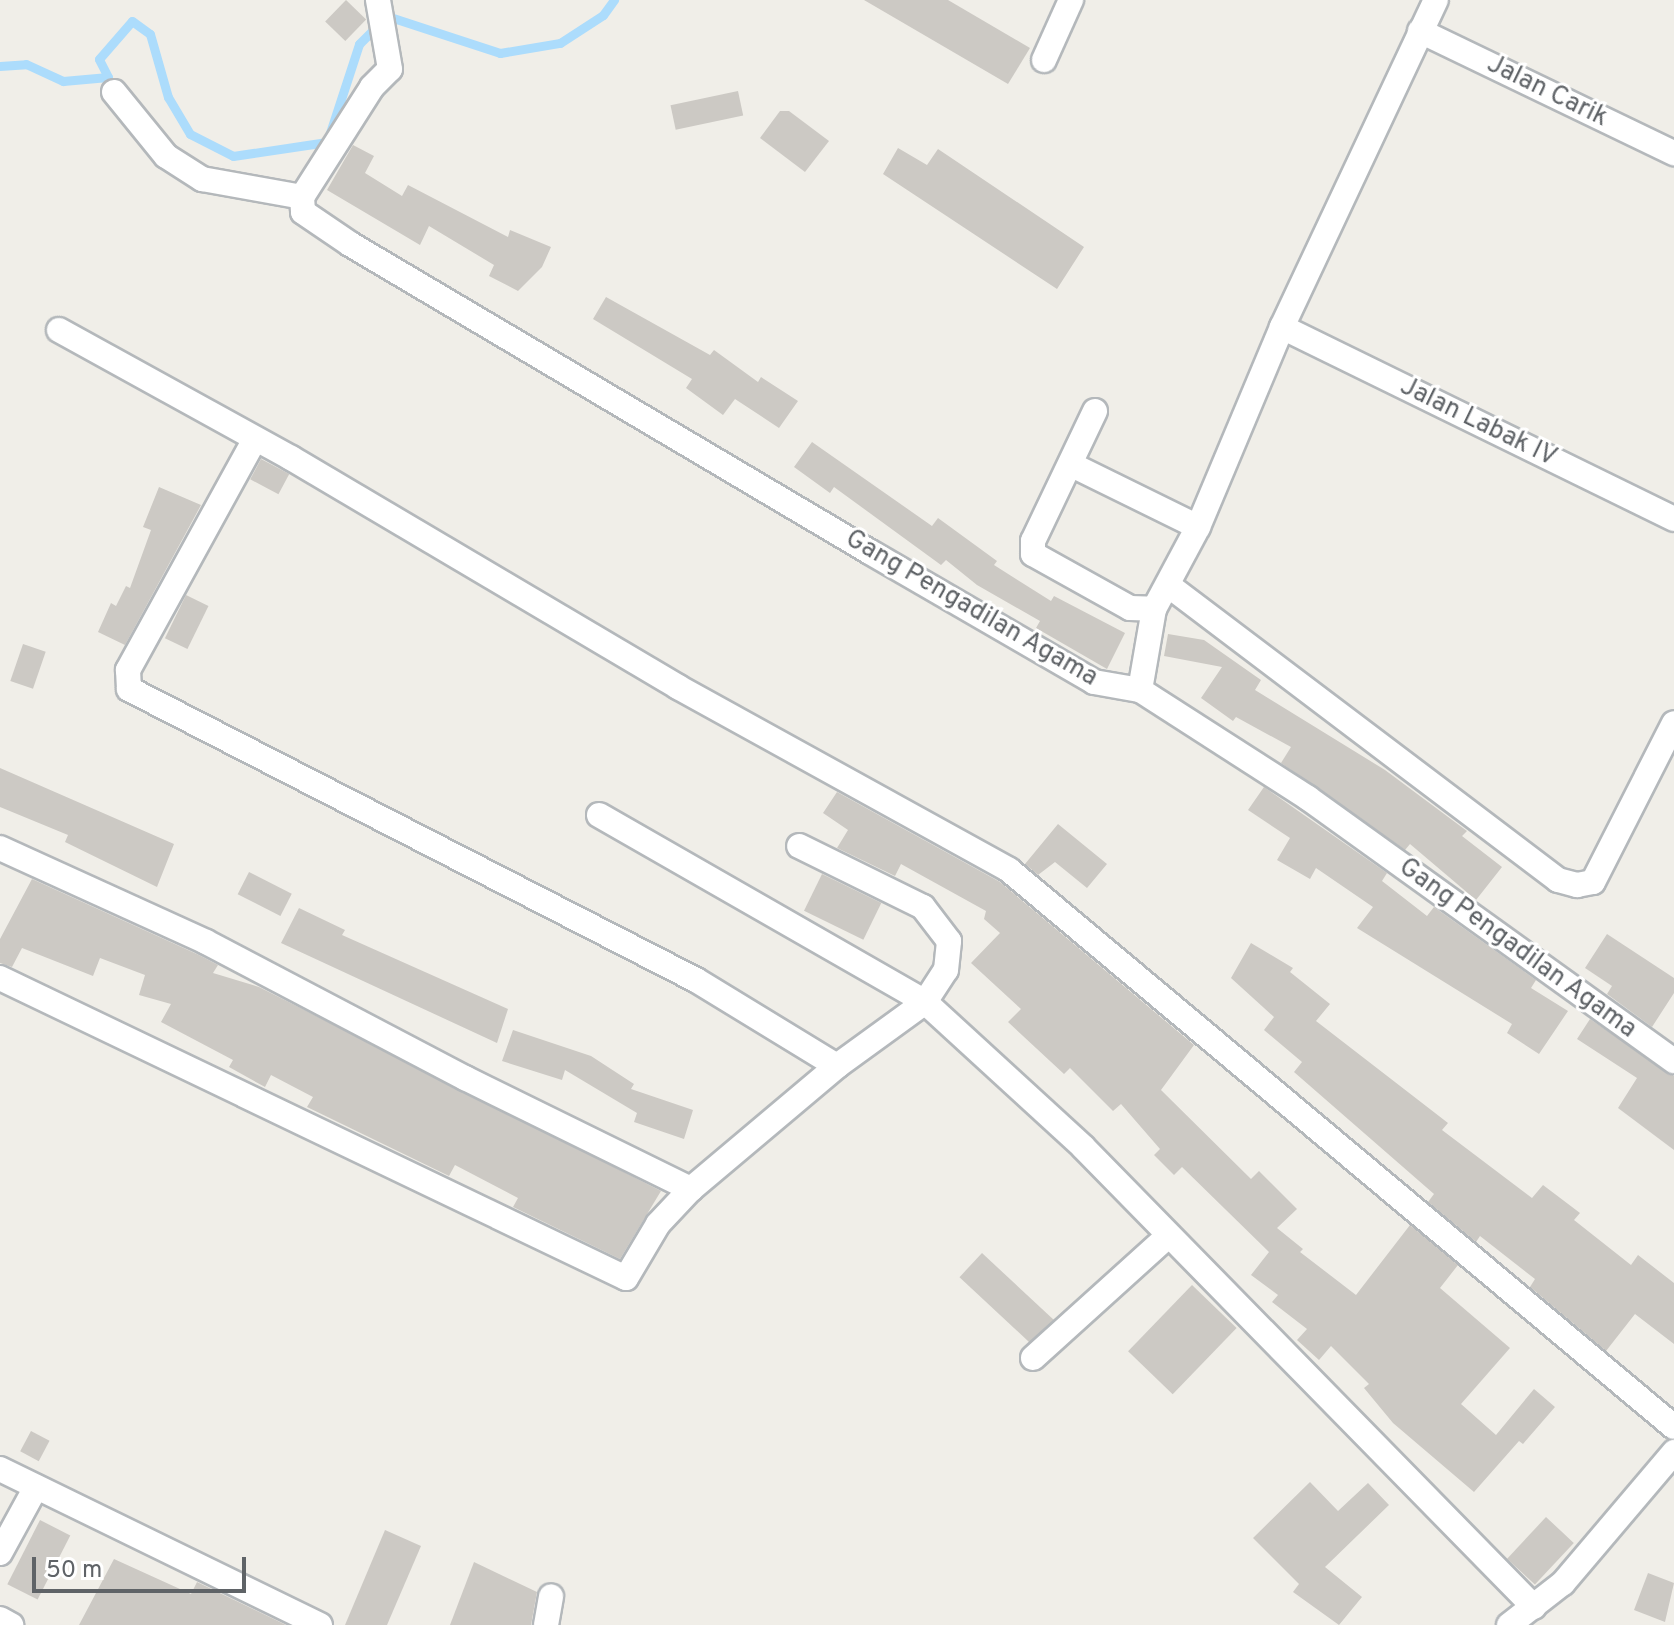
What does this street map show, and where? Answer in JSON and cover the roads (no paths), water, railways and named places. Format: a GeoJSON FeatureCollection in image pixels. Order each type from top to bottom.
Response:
{"type":"FeatureCollection","features":[{"type":"Feature","properties":{"kind":"street"},"geometry":{"type":"LineString","coordinates":[[114,92],[166,156],[202,179],[302,197],[372,87],[390,69],[378,0]]}},
{"type":"Feature","properties":{"kind":"street"},"geometry":{"type":"LineString","coordinates":[[1044,60],[1071,0]]}},
{"type":"Feature","properties":{"kind":"street"},"geometry":{"type":"LineString","coordinates":[[1140,690],[1154,609],[1198,527],[1282,327],[1436,0]]}},
{"type":"Feature","properties":{"kind":"street","name":"Jalan Carik"},"geometry":{"type":"LineString","coordinates":[[1420,31],[1674,153]]}},
{"type":"Feature","properties":{"kind":"street","name":"Gang Pengadilan Agama"},"geometry":{"type":"LineString","coordinates":[[302,197],[303,212],[350,244],[884,560],[1094,682],[1140,690],[1308,798],[1674,1061]]}},
{"type":"Feature","properties":{"kind":"street","name":"Jalan Labak IV"},"geometry":{"type":"LineString","coordinates":[[1282,327],[1674,519]]}},
{"type":"Feature","properties":{"kind":"street"},"geometry":{"type":"LineString","coordinates":[[59,330],[255,439],[678,687],[1009,870],[1674,1427]]}},
{"type":"Feature","properties":{"kind":"street"},"geometry":{"type":"LineString","coordinates":[[1095,411],[1072,465],[1033,541],[1033,554],[1130,608],[1154,609]]}},
{"type":"Feature","properties":{"kind":"street"},"geometry":{"type":"LineString","coordinates":[[255,439],[128,670],[133,693],[696,980],[837,1066]]}},
{"type":"Feature","properties":{"kind":"street"},"geometry":{"type":"LineString","coordinates":[[1072,465],[1198,527]]}},
{"type":"Feature","properties":{"kind":"street"},"geometry":{"type":"LineString","coordinates":[[1168,585],[1558,880],[1577,885],[1593,882],[1674,723]]}},
{"type":"Feature","properties":{"kind":"street"},"geometry":{"type":"LineString","coordinates":[[599,815],[925,1002],[1083,1147],[1167,1237],[1534,1607]]}},
{"type":"Feature","properties":{"kind":"street"},"geometry":{"type":"LineString","coordinates":[[0,978],[626,1278],[658,1224],[691,1189],[837,1066],[925,1002],[950,954],[938,923],[923,907],[799,846]]}},
{"type":"Feature","properties":{"kind":"street"},"geometry":{"type":"LineString","coordinates":[[0,848],[206,942],[465,1078],[691,1189]]}},
{"type":"Feature","properties":{"kind":"street"},"geometry":{"type":"LineString","coordinates":[[1033,1358],[1167,1237]]}},
{"type":"Feature","properties":{"kind":"street"},"geometry":{"type":"LineString","coordinates":[[1509,1625],[1563,1583],[1674,1452]]}},
{"type":"Feature","properties":{"kind":"street"},"geometry":{"type":"LineString","coordinates":[[0,1469],[320,1625]]}},
{"type":"Feature","properties":{"kind":"street"},"geometry":{"type":"LineString","coordinates":[[0,1553],[36,1487]]}},
{"type":"Feature","properties":{"kind":"street"},"geometry":{"type":"LineString","coordinates":[[546,1625],[551,1596]]}},
{"type":"Feature","properties":{"kind":"street"},"geometry":{"type":"LineString","coordinates":[[0,1619],[11,1625]]}},
{"type":"Feature","properties":{"kind":"waterway"},"geometry":{"type":"LineString","coordinates":[[0,66],[26,64],[63,81],[108,77],[99,59],[132,21],[150,34],[168,97],[190,134],[233,156],[327,142],[359,44],[387,16],[500,53],[560,43],[603,15],[614,0]]}}]}
